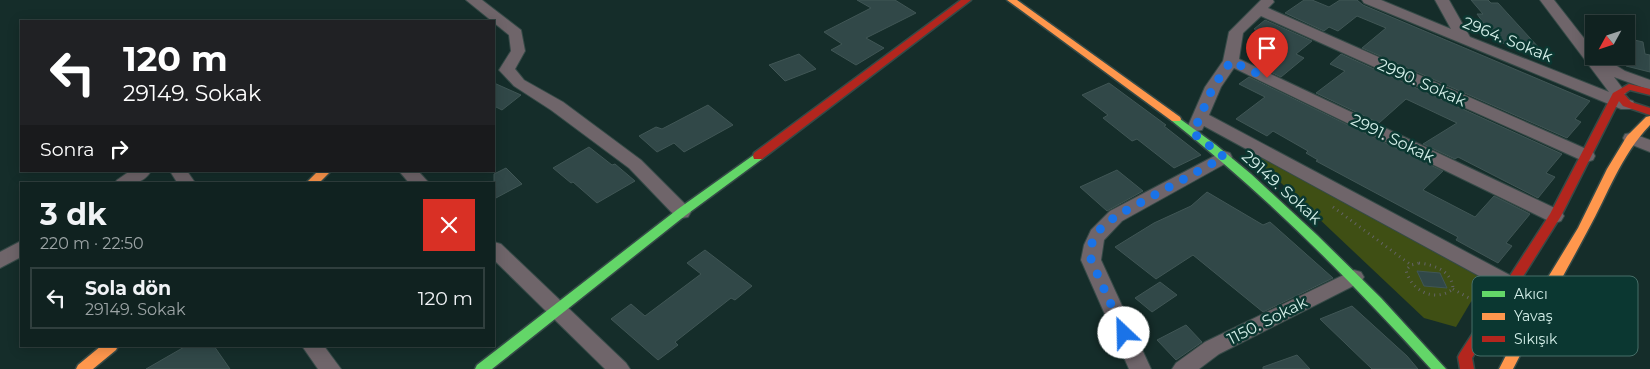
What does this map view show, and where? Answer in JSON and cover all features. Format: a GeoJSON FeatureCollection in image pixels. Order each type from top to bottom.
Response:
{"type":"FeatureCollection","features":[{"type":"Feature","properties":{"kind":"street"},"geometry":{"type":"LineString","coordinates":[[473,0],[516,33],[518,51],[507,70],[519,83],[557,106],[635,164],[682,212]]}},
{"type":"Feature","properties":{"kind":"street"},"geometry":{"type":"LineString","coordinates":[[482,369],[682,212],[967,0]]}},
{"type":"Feature","properties":{"kind":"street","name":"29149. Sokak"},"geometry":{"type":"LineString","coordinates":[[1011,0],[1193,133],[1288,211],[1354,276],[1439,369]]}},
{"type":"Feature","properties":{"kind":"street","name":"2964. Sokak"},"geometry":{"type":"LineString","coordinates":[[1369,0],[1464,40],[1616,96],[1634,108]]}},
{"type":"Feature","properties":{"kind":"street"},"geometry":{"type":"LineString","coordinates":[[1442,0],[1464,40]]}},
{"type":"Feature","properties":{"kind":"street"},"geometry":{"type":"LineString","coordinates":[[1548,0],[1585,48]]}},
{"type":"Feature","properties":{"kind":"street"},"geometry":{"type":"LineString","coordinates":[[1193,133],[1213,87],[1231,61],[1236,32],[1264,4]]}},
{"type":"Feature","properties":{"kind":"street","name":"2990. Sokak"},"geometry":{"type":"LineString","coordinates":[[1264,4],[1587,156]]}},
{"type":"Feature","properties":{"kind":"street","name":"2991. Sokak"},"geometry":{"type":"LineString","coordinates":[[1231,61],[1554,216]]}},
{"type":"Feature","properties":{"kind":"street"},"geometry":{"type":"LineString","coordinates":[[1596,65],[1616,96]]}},
{"type":"Feature","properties":{"kind":"street"},"geometry":{"type":"LineString","coordinates":[[1606,65],[1647,88]]}},
{"type":"Feature","properties":{"kind":"street"},"geometry":{"type":"LineString","coordinates":[[1517,276],[1554,216],[1587,156],[1616,96],[1624,88],[1647,88]]}},
{"type":"Feature","properties":{"kind":"street"},"geometry":{"type":"LineString","coordinates":[[1634,108],[1650,112]]}},
{"type":"Feature","properties":{"kind":"street"},"geometry":{"type":"LineString","coordinates":[[1200,117],[1495,276]]}},
{"type":"Feature","properties":{"kind":"street"},"geometry":{"type":"LineString","coordinates":[[1556,276],[1631,138],[1650,119]]}},
{"type":"Feature","properties":{"kind":"street"},"geometry":{"type":"LineString","coordinates":[[1631,138],[1650,146]]}},
{"type":"Feature","properties":{"kind":"street"},"geometry":{"type":"LineString","coordinates":[[1140,369],[1091,260],[1092,243],[1101,228],[1116,216],[1224,157]]}},
{"type":"Feature","properties":{"kind":"street"},"geometry":{"type":"LineString","coordinates":[[126,182],[141,172]]}},
{"type":"Feature","properties":{"kind":"street"},"geometry":{"type":"LineString","coordinates":[[312,182],[325,172]]}},
{"type":"Feature","properties":{"kind":"street"},"geometry":{"type":"LineString","coordinates":[[408,172],[419,182]]}},
{"type":"Feature","properties":{"kind":"street"},"geometry":{"type":"LineString","coordinates":[[0,261],[20,249]]}},
{"type":"Feature","properties":{"kind":"street"},"geometry":{"type":"LineString","coordinates":[[495,250],[619,369]]}},
{"type":"Feature","properties":{"kind":"street","name":"1150. Sokak"},"geometry":{"type":"LineString","coordinates":[[1183,369],[1212,348],[1354,276]]}},
{"type":"Feature","properties":{"kind":"street"},"geometry":{"type":"LineString","coordinates":[[1467,369],[1465,357],[1472,346]]}},
{"type":"Feature","properties":{"kind":"street"},"geometry":{"type":"LineString","coordinates":[[83,369],[110,347]]}},
{"type":"Feature","properties":{"kind":"street"},"geometry":{"type":"LineString","coordinates":[[313,347],[330,369]]}},
{"type":"Feature","properties":{"kind":"street"},"geometry":{"type":"LineString","coordinates":[[1506,369],[1513,356]]}},
{"type":"Feature","properties":{"kind":"path"},"geometry":{"type":"LineString","coordinates":[[1331,206],[1411,265],[1426,264],[1441,270],[1451,280],[1453,290]]}},
{"type":"Feature","properties":{"kind":"path"},"geometry":{"type":"LineString","coordinates":[[1411,265],[1406,270],[1407,275],[1409,280],[1421,290],[1437,296],[1453,290]]}},
{"type":"Feature","properties":{"kind":"path"},"geometry":{"type":"LineString","coordinates":[[1453,290],[1472,300]]}},
{"type":"Feature","properties":{"kind":"green space"},"geometry":{"type":"Polygon","coordinates":[[[1247,146],[1481,276],[1472,276],[1472,300],[1456,327],[1424,318],[1244,148],[1247,146]]]}},
{"type":"Feature","properties":{"kind":"building"},"geometry":{"type":"Polygon","coordinates":[[[857,0],[895,0],[916,13],[866,38],[884,48],[856,65],[831,50],[842,44],[824,32],[871,8],[857,0]]]}},
{"type":"Feature","properties":{"kind":"building"},"geometry":{"type":"Polygon","coordinates":[[[1304,0],[1312,0],[1329,7],[1340,0],[1357,0],[1363,5],[1590,101],[1575,119],[1581,122],[1567,138],[1362,48],[1386,28],[1357,16],[1338,31],[1329,27],[1324,31],[1285,13],[1304,0]]]}},
{"type":"Feature","properties":{"kind":"building"},"geometry":{"type":"Polygon","coordinates":[[[1471,0],[1488,0],[1491,3],[1498,3],[1540,49],[1497,42],[1477,14],[1483,14],[1471,0]]]}},
{"type":"Feature","properties":{"kind":"building"},"geometry":{"type":"Polygon","coordinates":[[[1265,20],[1312,41],[1296,54],[1304,58],[1281,77],[1262,68],[1270,63],[1254,56],[1276,38],[1254,29],[1265,20]]]}},
{"type":"Feature","properties":{"kind":"building"},"geometry":{"type":"Polygon","coordinates":[[[1635,40],[1643,42],[1645,54],[1650,55],[1650,72],[1626,66],[1635,65],[1635,40]]]}},
{"type":"Feature","properties":{"kind":"building"},"geometry":{"type":"Polygon","coordinates":[[[799,54],[816,69],[785,81],[769,65],[799,54]]]}},
{"type":"Feature","properties":{"kind":"building"},"geometry":{"type":"Polygon","coordinates":[[[1341,54],[1562,154],[1546,173],[1555,177],[1538,198],[1458,157],[1455,159],[1423,144],[1457,123],[1406,99],[1379,123],[1316,93],[1345,71],[1330,64],[1341,54]]]}},
{"type":"Feature","properties":{"kind":"building"},"geometry":{"type":"Polygon","coordinates":[[[1249,77],[1443,171],[1423,190],[1475,217],[1494,196],[1530,214],[1506,243],[1512,246],[1498,263],[1456,240],[1458,237],[1316,161],[1318,160],[1306,153],[1308,151],[1273,131],[1267,136],[1236,119],[1265,97],[1239,84],[1249,77]]]}},
{"type":"Feature","properties":{"kind":"building"},"geometry":{"type":"Polygon","coordinates":[[[495,83],[521,95],[502,110],[495,106],[495,83]]]}},
{"type":"Feature","properties":{"kind":"building"},"geometry":{"type":"Polygon","coordinates":[[[1109,83],[1166,125],[1164,126],[1201,155],[1174,168],[1137,139],[1132,141],[1103,118],[1108,115],[1082,95],[1109,83]]]}},
{"type":"Feature","properties":{"kind":"building"},"geometry":{"type":"Polygon","coordinates":[[[708,105],[733,125],[684,152],[674,143],[657,152],[639,136],[656,127],[662,129],[708,105]]]}},
{"type":"Feature","properties":{"kind":"building"},"geometry":{"type":"Polygon","coordinates":[[[589,147],[612,165],[615,164],[635,181],[597,203],[553,168],[589,147]]]}},
{"type":"Feature","properties":{"kind":"building"},"geometry":{"type":"Polygon","coordinates":[[[506,168],[522,184],[495,198],[494,174],[506,168]]]}},
{"type":"Feature","properties":{"kind":"building"},"geometry":{"type":"Polygon","coordinates":[[[1117,170],[1143,191],[1107,211],[1080,187],[1117,170]]]}},
{"type":"Feature","properties":{"kind":"building"},"geometry":{"type":"Polygon","coordinates":[[[1207,192],[1263,225],[1270,222],[1333,278],[1263,312],[1193,255],[1156,279],[1115,247],[1154,223],[1191,206],[1207,192]]]}},
{"type":"Feature","properties":{"kind":"building"},"geometry":{"type":"Polygon","coordinates":[[[705,250],[752,286],[735,300],[731,298],[675,342],[678,345],[658,360],[611,319],[631,304],[645,316],[701,274],[687,263],[705,250]]]}},
{"type":"Feature","properties":{"kind":"building"},"geometry":{"type":"Polygon","coordinates":[[[1417,271],[1440,273],[1447,288],[1424,286],[1417,271]]]}},
{"type":"Feature","properties":{"kind":"building"},"geometry":{"type":"Polygon","coordinates":[[[1160,282],[1177,295],[1152,312],[1135,298],[1160,282]]]}},
{"type":"Feature","properties":{"kind":"building"},"geometry":{"type":"Polygon","coordinates":[[[1352,306],[1407,356],[1418,369],[1372,369],[1320,319],[1352,306]]]}},
{"type":"Feature","properties":{"kind":"building"},"geometry":{"type":"Polygon","coordinates":[[[1186,325],[1202,342],[1176,360],[1157,340],[1186,325]]]}},
{"type":"Feature","properties":{"kind":"building"},"geometry":{"type":"Polygon","coordinates":[[[184,347],[215,347],[230,369],[146,369],[184,347]]]}},
{"type":"Feature","properties":{"kind":"building"},"geometry":{"type":"Polygon","coordinates":[[[1297,355],[1310,369],[1263,369],[1263,367],[1297,355]]]}},
{"type":"Feature","properties":{"kind":"traffic: fast"},"geometry":{"type":"LineString","coordinates":[[1176,119],[1247,176],[1313,238],[1377,302],[1439,369]]}},
{"type":"Feature","properties":{"kind":"traffic: fast"},"geometry":{"type":"LineString","coordinates":[[482,369],[682,212],[758,156]]}},
{"type":"Feature","properties":{"kind":"traffic: slow"},"geometry":{"type":"LineString","coordinates":[[1011,0],[1176,119]]}},
{"type":"Feature","properties":{"kind":"traffic: slow"},"geometry":{"type":"LineString","coordinates":[[1556,276],[1583,229],[1631,138],[1650,119]]}},
{"type":"Feature","properties":{"kind":"traffic: slow"},"geometry":{"type":"LineString","coordinates":[[312,182],[325,172]]}},
{"type":"Feature","properties":{"kind":"traffic: slow"},"geometry":{"type":"LineString","coordinates":[[83,369],[110,347]]}},
{"type":"Feature","properties":{"kind":"traffic: slow"},"geometry":{"type":"LineString","coordinates":[[1506,369],[1513,356]]}},
{"type":"Feature","properties":{"kind":"traffic: jam"},"geometry":{"type":"LineString","coordinates":[[758,156],[967,0]]}},
{"type":"Feature","properties":{"kind":"traffic: jam"},"geometry":{"type":"LineString","coordinates":[[1650,92],[1629,87],[1618,93],[1627,104],[1650,112]]}},
{"type":"Feature","properties":{"kind":"traffic: jam"},"geometry":{"type":"LineString","coordinates":[[1517,276],[1555,216],[1618,93]]}},
{"type":"Feature","properties":{"kind":"traffic: jam"},"geometry":{"type":"LineString","coordinates":[[1467,369],[1465,357],[1472,346]]}},
{"type":"Feature","properties":{"kind":"route"},"geometry":{"type":"LineString","coordinates":[[1124,333],[1091,260],[1092,243],[1101,228],[1116,216],[1224,157],[1193,133],[1213,87],[1231,61],[1267,78]]}}]}
